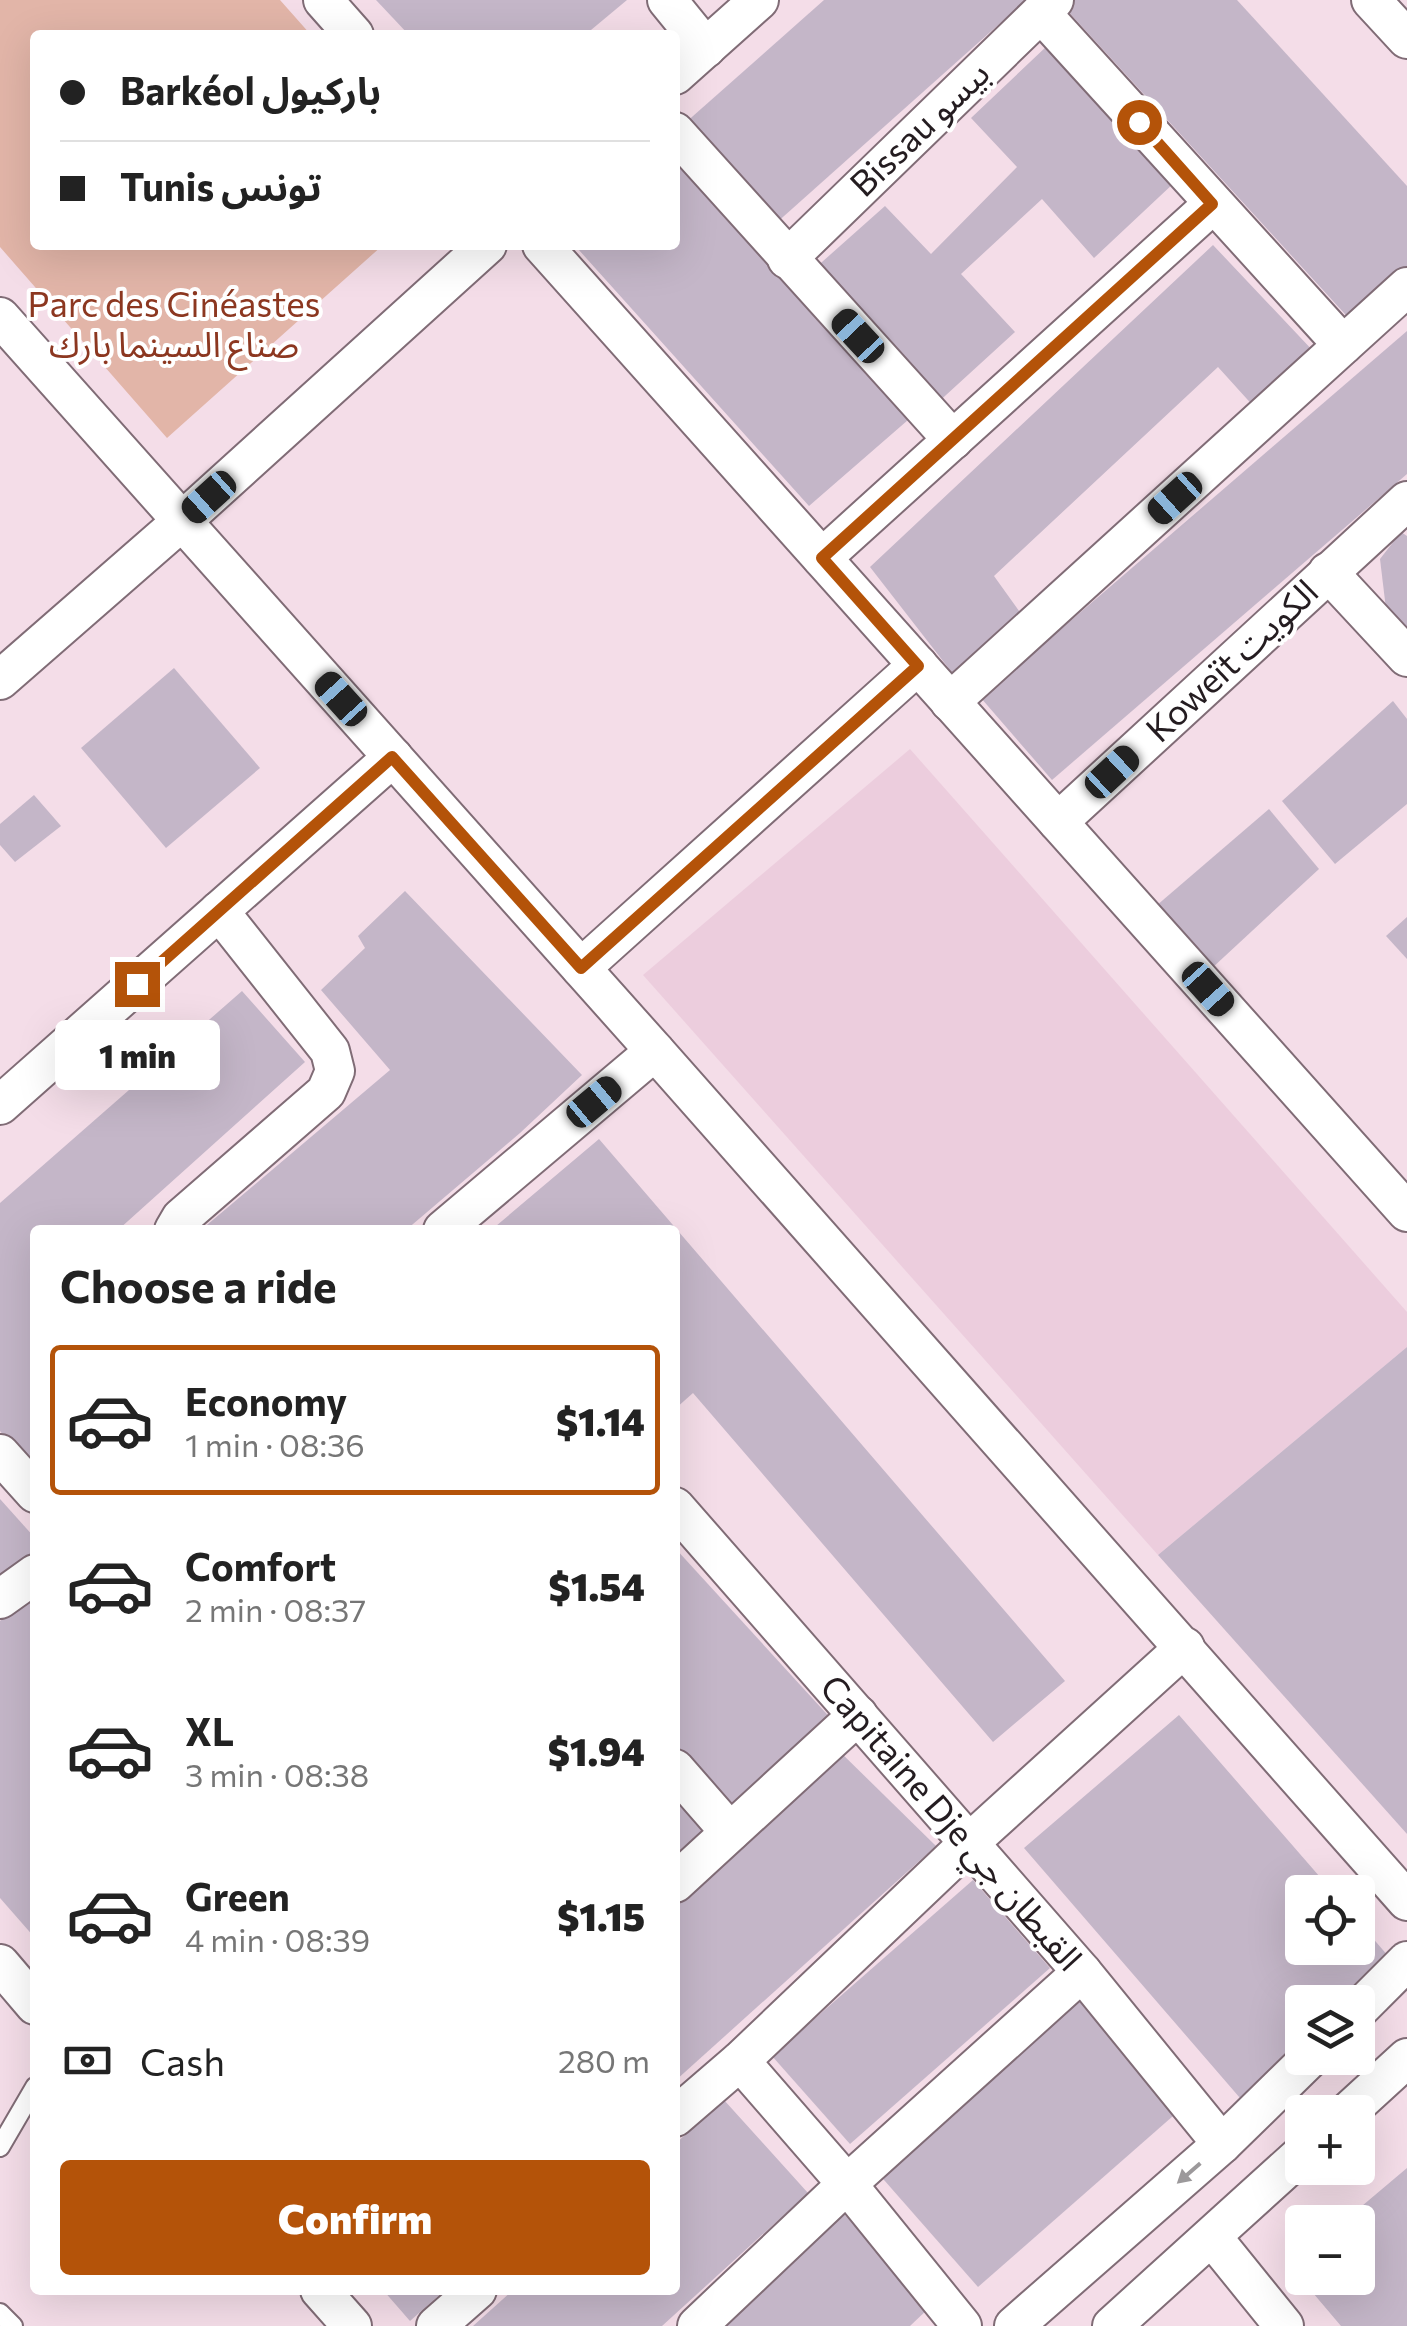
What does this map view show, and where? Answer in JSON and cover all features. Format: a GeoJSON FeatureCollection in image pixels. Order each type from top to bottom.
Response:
{"type":"FeatureCollection","features":[{"type":"Feature","properties":{"kind":"street"},"geometry":{"type":"LineString","coordinates":[[322,0],[349,30]]}},
{"type":"Feature","properties":{"kind":"street"},"geometry":{"type":"LineString","coordinates":[[666,0],[706,48]]}},
{"type":"Feature","properties":{"kind":"street"},"geometry":{"type":"LineString","coordinates":[[680,71],[758,0]]}},
{"type":"Feature","properties":{"kind":"street"},"geometry":{"type":"LineString","coordinates":[[1371,0],[1407,39]]}},
{"type":"Feature","properties":{"kind":"street"},"geometry":{"type":"LineString","coordinates":[[1047,6],[1212,204],[1343,345]]}},
{"type":"Feature","properties":{"kind":"street","name":"Bissau بيسو"},"geometry":{"type":"LineString","coordinates":[[787,258],[1047,6]]}},
{"type":"Feature","properties":{"kind":"street"},"geometry":{"type":"LineString","coordinates":[[680,138],[953,440]]}},
{"type":"Feature","properties":{"kind":"street"},"geometry":{"type":"LineString","coordinates":[[822,558],[1212,204]]}},
{"type":"Feature","properties":{"kind":"street"},"geometry":{"type":"LineString","coordinates":[[0,680],[481,250]]}},
{"type":"Feature","properties":{"kind":"street"},"geometry":{"type":"LineString","coordinates":[[546,250],[1407,1212]]}},
{"type":"Feature","properties":{"kind":"street"},"geometry":{"type":"LineString","coordinates":[[950,702],[1407,287]]}},
{"type":"Feature","properties":{"kind":"street"},"geometry":{"type":"LineString","coordinates":[[0,317],[1407,1901]]}},
{"type":"Feature","properties":{"kind":"street","name":"Koweït الكويت"},"geometry":{"type":"LineString","coordinates":[[1058,822],[1407,501]]}},
{"type":"Feature","properties":{"kind":"street"},"geometry":{"type":"LineString","coordinates":[[1328,572],[1407,656]]}},
{"type":"Feature","properties":{"kind":"street"},"geometry":{"type":"LineString","coordinates":[[581,968],[918,666]]}},
{"type":"Feature","properties":{"kind":"street"},"geometry":{"type":"LineString","coordinates":[[0,1105],[392,757]]}},
{"type":"Feature","properties":{"kind":"street"},"geometry":{"type":"LineString","coordinates":[[177,1225],[326,1092],[335,1072],[330,1051],[219,911]]}},
{"type":"Feature","properties":{"kind":"street"},"geometry":{"type":"LineString","coordinates":[[449,1225],[655,1051]]}},
{"type":"Feature","properties":{"kind":"street"},"geometry":{"type":"LineString","coordinates":[[0,1454],[30,1487]]}},
{"type":"Feature","properties":{"kind":"street","name":"Capitaine Dje القبطان جي"},"geometry":{"type":"LineString","coordinates":[[680,1513],[1082,1972],[1222,2144]]}},
{"type":"Feature","properties":{"kind":"street"},"geometry":{"type":"LineString","coordinates":[[0,1599],[30,1578]]}},
{"type":"Feature","properties":{"kind":"street"},"geometry":{"type":"LineString","coordinates":[[680,2113],[1184,1648]]}},
{"type":"Feature","properties":{"kind":"street"},"geometry":{"type":"LineString","coordinates":[[680,1877],[858,1716]]}},
{"type":"Feature","properties":{"kind":"street"},"geometry":{"type":"LineString","coordinates":[[680,1775],[730,1832]]}},
{"type":"Feature","properties":{"kind":"street"},"geometry":{"type":"LineString","coordinates":[[1375,1993],[1407,1961]]}},
{"type":"Feature","properties":{"kind":"street"},"geometry":{"type":"LineString","coordinates":[[0,1964],[30,1999]]}},
{"type":"Feature","properties":{"kind":"street"},"geometry":{"type":"LineString","coordinates":[[696,2326],[1082,1972]]}},
{"type":"Feature","properties":{"kind":"street"},"geometry":{"type":"LineString","coordinates":[[1367,2095],[1407,2058]]}},
{"type":"Feature","properties":{"kind":"street"},"geometry":{"type":"LineString","coordinates":[[740,2061],[847,2184],[962,2326]]}},
{"type":"Feature","properties":{"kind":"street"},"geometry":{"type":"LineString","coordinates":[[1014,2326],[1222,2144],[1293,2075]]}},
{"type":"Feature","properties":{"kind":"street"},"geometry":{"type":"LineString","coordinates":[[1112,2326],[1285,2170]]}},
{"type":"Feature","properties":{"kind":"street"},"geometry":{"type":"LineString","coordinates":[[1212,2238],[1284,2326]]}},
{"type":"Feature","properties":{"kind":"street"},"geometry":{"type":"LineString","coordinates":[[324,2295],[352,2326]]}},
{"type":"Feature","properties":{"kind":"street"},"geometry":{"type":"LineString","coordinates":[[436,2326],[471,2295]]}},
{"type":"Feature","properties":{"kind":"lane"},"geometry":{"type":"LineString","coordinates":[[0,2147],[30,2096]]}},
{"type":"Feature","properties":{"kind":"lane"},"geometry":{"type":"LineString","coordinates":[[0,2313],[13,2326]]}},
{"type":"Feature","properties":{"kind":"shaded area"},"geometry":{"type":"Polygon","coordinates":[[[910,749],[1407,1312],[1407,1347],[1158,1555],[643,975],[910,749]]]}},
{"type":"Feature","properties":{"kind":"green space","name":"Parc des Cinéastes صناع السينما بارك"},"geometry":{"type":"Polygon","coordinates":[[[0,0],[280,0],[307,30],[30,30],[30,250],[377,250],[167,438],[0,247],[0,0]]]}},
{"type":"Feature","properties":{"kind":"building"},"geometry":{"type":"Polygon","coordinates":[[[376,0],[627,0],[591,30],[404,30],[376,0]]]}},
{"type":"Feature","properties":{"kind":"building"},"geometry":{"type":"Polygon","coordinates":[[[824,0],[1026,0],[774,225],[684,124],[824,0]]]}},
{"type":"Feature","properties":{"kind":"building"},"geometry":{"type":"Polygon","coordinates":[[[1072,0],[1237,0],[1407,186],[1407,277],[1355,325],[1064,7],[1072,0]]]}},
{"type":"Feature","properties":{"kind":"building"},"geometry":{"type":"Polygon","coordinates":[[[1048,45],[1175,182],[1094,258],[1042,199],[961,274],[1015,332],[934,406],[813,270],[885,206],[931,254],[1017,167],[971,118],[1048,45]]]}},
{"type":"Feature","properties":{"kind":"building"},"geometry":{"type":"Polygon","coordinates":[[[680,168],[908,420],[809,506],[579,250],[680,250],[680,168]]]}},
{"type":"Feature","properties":{"kind":"building"},"geometry":{"type":"Polygon","coordinates":[[[1213,245],[1315,353],[1256,409],[1218,367],[994,576],[1022,615],[957,679],[870,567],[1213,245]]]}},
{"type":"Feature","properties":{"kind":"building"},"geometry":{"type":"Polygon","coordinates":[[[1407,331],[1407,474],[1052,780],[981,698],[1407,331]]]}},
{"type":"Feature","properties":{"kind":"building"},"geometry":{"type":"Polygon","coordinates":[[[1401,532],[1407,536],[1407,633],[1386,609],[1380,559],[1401,532]]]}},
{"type":"Feature","properties":{"kind":"building"},"geometry":{"type":"Polygon","coordinates":[[[174,668],[260,768],[166,848],[81,748],[174,668]]]}},
{"type":"Feature","properties":{"kind":"building"},"geometry":{"type":"Polygon","coordinates":[[[1393,701],[1407,719],[1407,804],[1335,864],[1282,801],[1393,701]]]}},
{"type":"Feature","properties":{"kind":"building"},"geometry":{"type":"Polygon","coordinates":[[[34,795],[61,826],[15,862],[0,845],[0,824],[34,795]]]}},
{"type":"Feature","properties":{"kind":"building"},"geometry":{"type":"Polygon","coordinates":[[[1269,809],[1319,869],[1211,969],[1156,906],[1269,809]]]}},
{"type":"Feature","properties":{"kind":"building"},"geometry":{"type":"Polygon","coordinates":[[[405,891],[582,1075],[412,1225],[207,1225],[390,1070],[321,990],[365,948],[358,936],[405,891]]]}},
{"type":"Feature","properties":{"kind":"building"},"geometry":{"type":"Polygon","coordinates":[[[1407,917],[1407,959],[1386,936],[1407,917]]]}},
{"type":"Feature","properties":{"kind":"building"},"geometry":{"type":"Polygon","coordinates":[[[242,991],[305,1062],[124,1225],[30,1225],[30,1466],[0,1431],[0,1203],[242,991]]]}},
{"type":"Feature","properties":{"kind":"building"},"geometry":{"type":"Polygon","coordinates":[[[599,1139],[673,1225],[497,1225],[599,1139]]]}},
{"type":"Feature","properties":{"kind":"building"},"geometry":{"type":"Polygon","coordinates":[[[680,1233],[1065,1681],[993,1742],[693,1393],[680,1405],[680,1233]]]}},
{"type":"Feature","properties":{"kind":"building"},"geometry":{"type":"Polygon","coordinates":[[[1407,1347],[1407,1834],[1158,1555],[1407,1347]]]}},
{"type":"Feature","properties":{"kind":"building"},"geometry":{"type":"Polygon","coordinates":[[[0,1499],[30,1532],[30,1554],[0,1581],[0,1499]]]}},
{"type":"Feature","properties":{"kind":"building"},"geometry":{"type":"Polygon","coordinates":[[[680,1553],[835,1723],[733,1811],[680,1750],[680,1553]]]}},
{"type":"Feature","properties":{"kind":"building"},"geometry":{"type":"Polygon","coordinates":[[[30,1594],[30,1932],[0,1898],[0,1621],[30,1594]]]}},
{"type":"Feature","properties":{"kind":"building"},"geometry":{"type":"Polygon","coordinates":[[[1179,1715],[1318,1875],[1285,1875],[1285,1965],[1375,1965],[1375,1941],[1395,1964],[1370,1985],[1285,1985],[1285,2059],[1240,2098],[1024,1848],[1179,1715]]]}},
{"type":"Feature","properties":{"kind":"building"},"geometry":{"type":"Polygon","coordinates":[[[833,1745],[936,1846],[680,2076],[680,1885],[833,1745]]]}},
{"type":"Feature","properties":{"kind":"building"},"geometry":{"type":"Polygon","coordinates":[[[680,1800],[711,1834],[680,1862],[680,1800]]]}},
{"type":"Feature","properties":{"kind":"building"},"geometry":{"type":"Polygon","coordinates":[[[973,1880],[1050,1968],[850,2144],[772,2056],[973,1880]]]}},
{"type":"Feature","properties":{"kind":"building"},"geometry":{"type":"Polygon","coordinates":[[[1080,1994],[1181,2109],[978,2287],[877,2172],[1080,1994]]]}},
{"type":"Feature","properties":{"kind":"building"},"geometry":{"type":"Polygon","coordinates":[[[724,2100],[808,2193],[662,2326],[473,2326],[507,2295],[680,2295],[680,2140],[724,2100]]]}},
{"type":"Feature","properties":{"kind":"building"},"geometry":{"type":"Polygon","coordinates":[[[1407,2168],[1407,2326],[1341,2326],[1315,2295],[1375,2295],[1375,2205],[1363,2205],[1407,2168]]]}},
{"type":"Feature","properties":{"kind":"building"},"geometry":{"type":"Polygon","coordinates":[[[843,2213],[930,2307],[910,2326],[719,2326],[843,2213]]]}},
{"type":"Feature","properties":{"kind":"building"},"geometry":{"type":"Polygon","coordinates":[[[387,2295],[439,2295],[410,2321],[387,2295]]]}},
{"type":"Feature","properties":{"kind":"route"},"geometry":{"type":"LineString","coordinates":[[137,984],[392,757],[581,968],[918,666],[822,558],[1212,204],[1139,122]]}}]}
